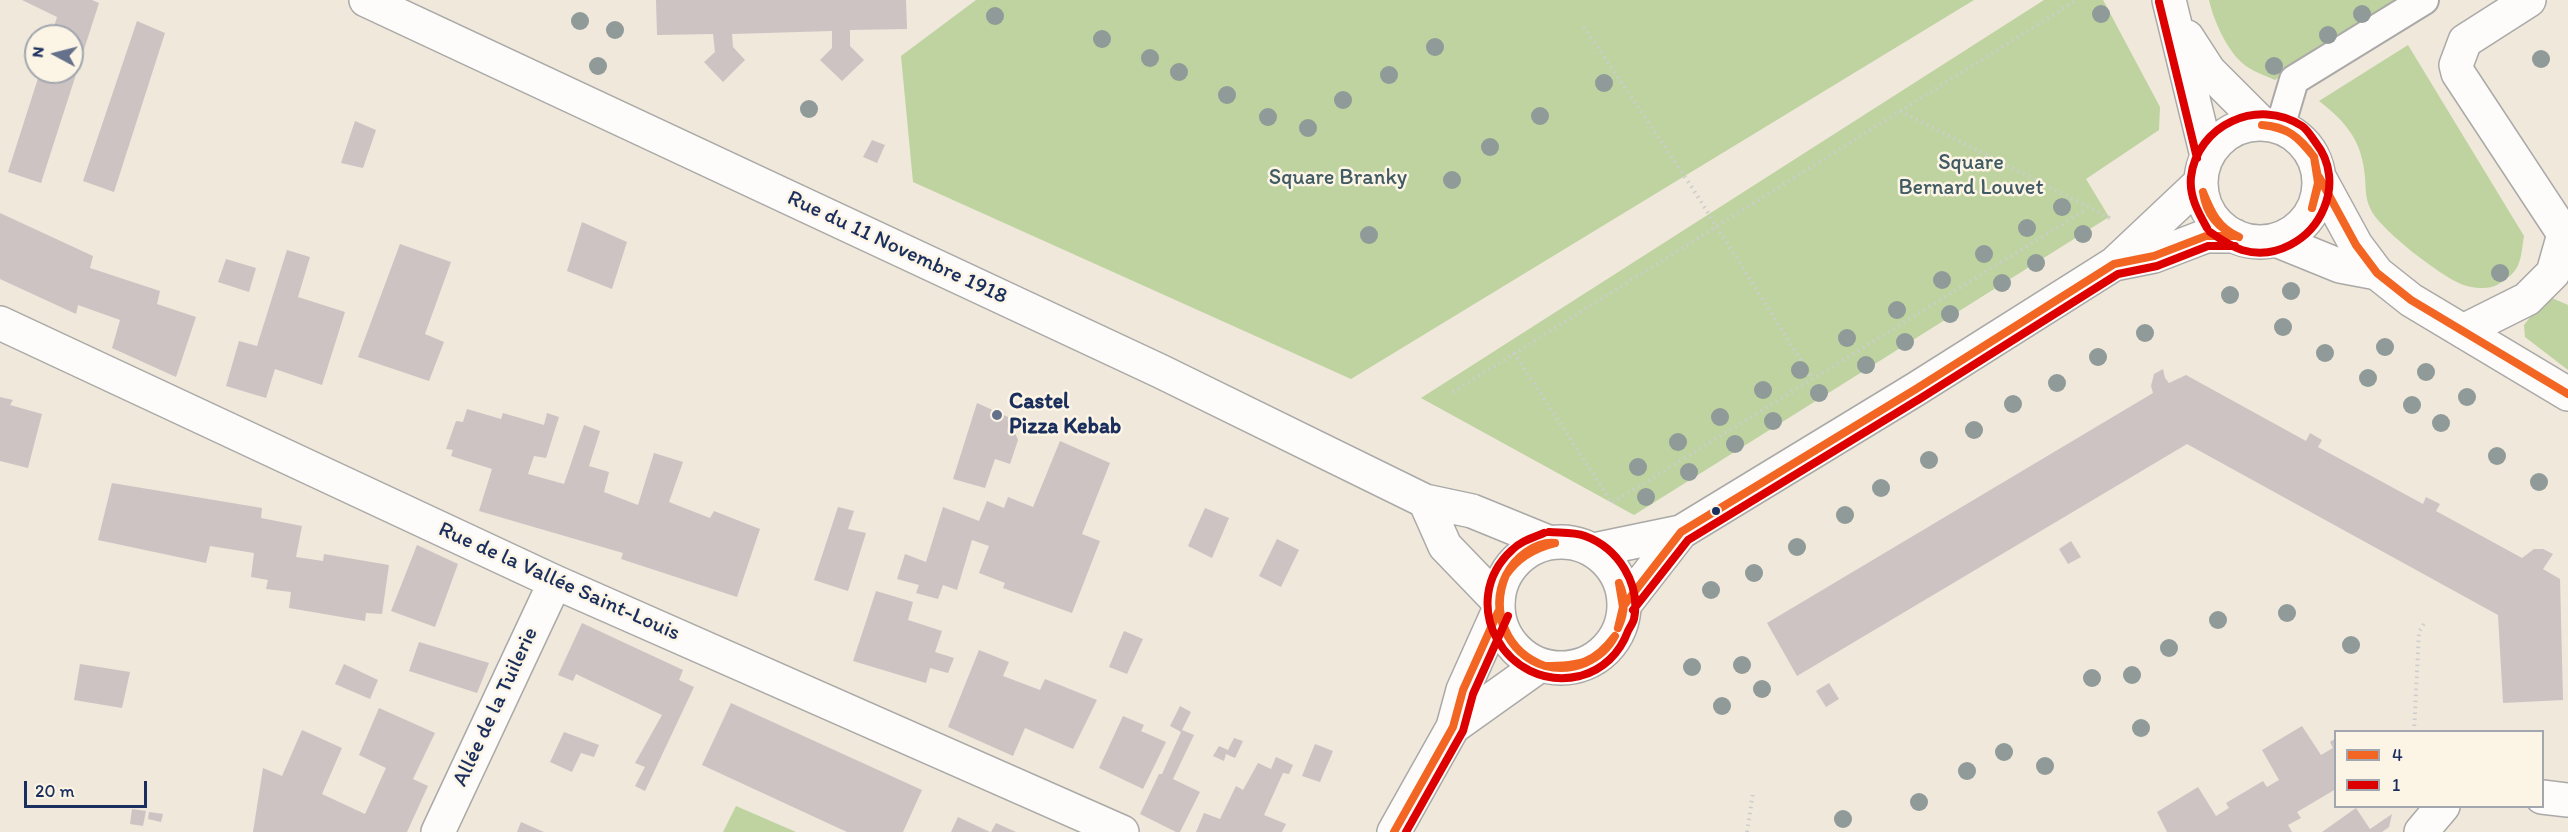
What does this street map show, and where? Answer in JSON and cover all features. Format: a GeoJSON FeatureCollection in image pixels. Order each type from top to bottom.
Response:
{"type":"FeatureCollection","features":[{"type":"Feature","properties":{"kind":"street","name":"Rue du 11 Novembre 1918"},"geometry":{"type":"LineString","coordinates":[[366,0],[1160,371],[1425,501],[1472,511],[1548,542]]}},
{"type":"Feature","properties":{"kind":"street"},"geometry":{"type":"LineString","coordinates":[[2271,125],[2295,80],[2424,0]]}},
{"type":"Feature","properties":{"kind":"street"},"geometry":{"type":"LineString","coordinates":[[2463,331],[2528,299],[2553,273],[2566,237],[2458,73],[2456,65],[2464,41],[2529,0]]}},
{"type":"Feature","properties":{"kind":"street"},"geometry":{"type":"LineString","coordinates":[[2170,6],[2209,71],[2271,125],[2303,141],[2316,164],[2319,177],[2356,245],[2377,273],[2411,300],[2568,394]]}},
{"type":"Feature","properties":{"kind":"street"},"geometry":{"type":"LineString","coordinates":[[2170,6],[2204,169],[2205,204],[2217,223],[2235,236]]}},
{"type":"Feature","properties":{"kind":"street"},"geometry":{"type":"LineString","coordinates":[[1594,550],[1680,532],[1916,389],[2114,264],[2204,169],[2220,139],[2239,127],[2271,125]]}},
{"type":"Feature","properties":{"kind":"street"},"geometry":{"type":"LineString","coordinates":[[2114,264],[2154,255],[2206,236],[2235,236],[2255,242],[2276,240],[2294,231],[2309,216],[2317,197],[2319,177]]}},
{"type":"Feature","properties":{"kind":"street"},"geometry":{"type":"LineString","coordinates":[[2276,240],[2340,266],[2377,273]]}},
{"type":"Feature","properties":{"kind":"street","name":"Rue de la Vallée Saint-Louis"},"geometry":{"type":"LineString","coordinates":[[0,323],[555,582],[1122,832]]}},
{"type":"Feature","properties":{"kind":"street"},"geometry":{"type":"LineString","coordinates":[[1394,832],[1453,727],[1463,690],[1498,606],[1505,575],[1523,554],[1548,542],[1580,543],[1594,550],[1611,564],[1621,583],[1625,604],[1620,630],[1604,652],[1585,664],[1562,669],[1540,665],[1520,653],[1505,634],[1498,606],[1446,546],[1425,501]]}},
{"type":"Feature","properties":{"kind":"street"},"geometry":{"type":"LineString","coordinates":[[1625,604],[1680,532]]}},
{"type":"Feature","properties":{"kind":"street","name":"Allée de la Tuilerie"},"geometry":{"type":"LineString","coordinates":[[438,832],[555,582]]}},
{"type":"Feature","properties":{"kind":"street"},"geometry":{"type":"LineString","coordinates":[[1453,727],[1540,665]]}},
{"type":"Feature","properties":{"kind":"street"},"geometry":{"type":"LineString","coordinates":[[2544,797],[2568,800]]}},
{"type":"Feature","properties":{"kind":"street"},"geometry":{"type":"LineString","coordinates":[[2421,832],[2442,808]]}},
{"type":"Feature","properties":{"kind":"path"},"geometry":{"type":"LineString","coordinates":[[1453,392],[2077,0]]}},
{"type":"Feature","properties":{"kind":"path"},"geometry":{"type":"LineString","coordinates":[[1584,27],[1717,227],[1813,380]]}},
{"type":"Feature","properties":{"kind":"path"},"geometry":{"type":"LineString","coordinates":[[1900,111],[2087,209],[2113,220]]}},
{"type":"Feature","properties":{"kind":"path"},"geometry":{"type":"LineString","coordinates":[[1514,353],[1612,503],[2087,209]]}},
{"type":"Feature","properties":{"kind":"path"},"geometry":{"type":"LineString","coordinates":[[2414,730],[2420,632],[2426,622]]}},
{"type":"Feature","properties":{"kind":"path"},"geometry":{"type":"LineString","coordinates":[[1747,832],[1753,793]]}},
{"type":"Feature","properties":{"kind":"green space","name":"Square Branky"},"geometry":{"type":"Polygon","coordinates":[[[976,0],[1974,0],[1351,379],[913,182],[901,56],[976,0]]]}},
{"type":"Feature","properties":{"kind":"green space","name":"Square Bernard Louvet"},"geometry":{"type":"Polygon","coordinates":[[[2044,0],[2103,0],[2160,107],[2159,130],[2086,179],[2109,217],[1634,515],[1421,398],[2044,0]]]}},
{"type":"Feature","properties":{"kind":"green space"},"geometry":{"type":"Polygon","coordinates":[[[2209,0],[2398,0],[2275,80],[2249,68],[2235,55],[2219,28],[2209,0]]]}},
{"type":"Feature","properties":{"kind":"green space"},"geometry":{"type":"Polygon","coordinates":[[[2408,45],[2524,236],[2520,260],[2515,270],[2493,287],[2469,287],[2451,279],[2388,231],[2372,212],[2368,203],[2363,164],[2357,143],[2338,117],[2319,101],[2408,45]]]}},
{"type":"Feature","properties":{"kind":"green space"},"geometry":{"type":"Polygon","coordinates":[[[2552,298],[2568,305],[2568,370],[2525,337],[2524,325],[2542,302],[2552,298]]]}},
{"type":"Feature","properties":{"kind":"green space"},"geometry":{"type":"Polygon","coordinates":[[[736,806],[796,832],[723,832],[736,806]]]}},
{"type":"Feature","properties":{"kind":"building"},"geometry":{"type":"Polygon","coordinates":[[[22,0],[92,0],[99,3],[84,50],[84,24],[55,24],[57,17],[22,0]]]}},
{"type":"Feature","properties":{"kind":"building"},"geometry":{"type":"Polygon","coordinates":[[[656,0],[906,0],[907,29],[850,30],[850,46],[864,60],[842,81],[820,60],[832,48],[832,31],[732,34],[733,47],[745,60],[723,82],[704,62],[715,52],[713,34],[657,35],[656,0]]]}},
{"type":"Feature","properties":{"kind":"building"},"geometry":{"type":"Polygon","coordinates":[[[137,21],[165,33],[114,192],[83,181],[137,21]]]}},
{"type":"Feature","properties":{"kind":"building"},"geometry":{"type":"Polygon","coordinates":[[[36,84],[73,84],[41,183],[8,172],[36,84]]]}},
{"type":"Feature","properties":{"kind":"building"},"geometry":{"type":"Polygon","coordinates":[[[355,121],[376,130],[363,168],[341,163],[355,121]]]}},
{"type":"Feature","properties":{"kind":"building"},"geometry":{"type":"Polygon","coordinates":[[[872,140],[885,145],[877,163],[863,157],[872,140]]]}},
{"type":"Feature","properties":{"kind":"building"},"geometry":{"type":"Polygon","coordinates":[[[0,213],[93,256],[90,268],[160,291],[157,304],[196,317],[176,377],[112,348],[120,320],[78,305],[76,314],[0,279],[0,213]]]}},
{"type":"Feature","properties":{"kind":"building"},"geometry":{"type":"Polygon","coordinates":[[[582,222],[627,242],[612,289],[567,271],[582,222]]]}},
{"type":"Feature","properties":{"kind":"building"},"geometry":{"type":"Polygon","coordinates":[[[400,244],[451,262],[425,334],[444,342],[429,381],[358,357],[400,244]]]}},
{"type":"Feature","properties":{"kind":"building"},"geometry":{"type":"Polygon","coordinates":[[[287,250],[310,257],[298,297],[345,312],[322,385],[275,369],[266,398],[226,386],[239,341],[257,346],[287,250]]]}},
{"type":"Feature","properties":{"kind":"building"},"geometry":{"type":"Polygon","coordinates":[[[226,259],[256,268],[249,292],[218,282],[226,259]]]}},
{"type":"Feature","properties":{"kind":"building"},"geometry":{"type":"Polygon","coordinates":[[[2163,369],[2169,383],[2186,375],[2306,441],[2310,433],[2322,440],[2318,447],[2423,504],[2426,497],[2440,504],[2436,511],[2522,558],[2534,549],[2543,549],[2553,554],[2543,569],[2560,579],[2563,700],[2503,703],[2498,615],[2187,444],[1797,676],[1767,623],[2153,393],[2151,386],[2154,374],[2163,369]]]}},
{"type":"Feature","properties":{"kind":"building"},"geometry":{"type":"Polygon","coordinates":[[[0,397],[13,400],[10,405],[42,414],[28,468],[0,461],[0,397]]]}},
{"type":"Feature","properties":{"kind":"building"},"geometry":{"type":"Polygon","coordinates":[[[977,403],[1008,417],[1018,440],[1010,464],[995,459],[985,488],[953,479],[977,403]]]}},
{"type":"Feature","properties":{"kind":"building"},"geometry":{"type":"Polygon","coordinates":[[[467,409],[501,419],[503,413],[544,425],[547,413],[559,417],[546,458],[534,456],[528,474],[564,484],[584,425],[600,431],[589,466],[609,472],[604,492],[638,505],[654,453],[683,462],[669,502],[710,518],[714,511],[760,529],[737,597],[621,559],[623,553],[479,511],[492,469],[451,456],[453,450],[446,449],[456,421],[463,422],[467,409]]]}},
{"type":"Feature","properties":{"kind":"building"},"geometry":{"type":"Polygon","coordinates":[[[1060,441],[1110,463],[1082,534],[1100,541],[1072,613],[1003,588],[1005,583],[979,573],[989,546],[972,540],[957,590],[943,585],[938,599],[916,593],[919,585],[897,579],[905,554],[926,562],[943,507],[979,521],[987,501],[1004,508],[1008,497],[1033,507],[1060,441]]]}},
{"type":"Feature","properties":{"kind":"building"},"geometry":{"type":"Polygon","coordinates":[[[112,483],[262,508],[261,518],[302,526],[296,557],[323,561],[324,554],[389,565],[382,614],[366,613],[365,621],[289,608],[291,592],[266,589],[268,580],[251,577],[254,553],[210,546],[206,563],[98,540],[112,483]]]}},
{"type":"Feature","properties":{"kind":"building"},"geometry":{"type":"Polygon","coordinates":[[[838,507],[854,511],[848,529],[866,533],[848,591],[814,580],[838,507]]]}},
{"type":"Feature","properties":{"kind":"building"},"geometry":{"type":"Polygon","coordinates":[[[1205,508],[1229,518],[1212,558],[1188,546],[1205,508]]]}},
{"type":"Feature","properties":{"kind":"building"},"geometry":{"type":"Polygon","coordinates":[[[1277,539],[1299,550],[1281,587],[1259,576],[1277,539]]]}},
{"type":"Feature","properties":{"kind":"building"},"geometry":{"type":"Polygon","coordinates":[[[2071,541],[2081,557],[2068,564],[2059,549],[2071,541]]]}},
{"type":"Feature","properties":{"kind":"building"},"geometry":{"type":"Polygon","coordinates":[[[417,545],[458,564],[435,627],[391,611],[417,545]]]}},
{"type":"Feature","properties":{"kind":"building"},"geometry":{"type":"Polygon","coordinates":[[[876,591],[913,602],[908,620],[942,631],[935,652],[954,658],[948,673],[930,668],[926,683],[853,661],[876,591]]]}},
{"type":"Feature","properties":{"kind":"building"},"geometry":{"type":"Polygon","coordinates":[[[582,623],[683,670],[679,680],[694,687],[645,791],[635,786],[645,767],[635,763],[662,715],[576,674],[573,681],[558,675],[582,623]]]}},
{"type":"Feature","properties":{"kind":"building"},"geometry":{"type":"Polygon","coordinates":[[[1124,631],[1143,639],[1127,674],[1109,667],[1124,631]]]}},
{"type":"Feature","properties":{"kind":"building"},"geometry":{"type":"Polygon","coordinates":[[[419,642],[489,663],[477,693],[409,671],[419,642]]]}},
{"type":"Feature","properties":{"kind":"building"},"geometry":{"type":"Polygon","coordinates":[[[979,650],[1009,662],[1003,676],[1040,690],[1045,679],[1097,700],[1073,749],[1025,728],[1013,756],[948,727],[979,650]]]}},
{"type":"Feature","properties":{"kind":"building"},"geometry":{"type":"Polygon","coordinates":[[[80,664],[130,672],[122,708],[74,700],[80,664]]]}},
{"type":"Feature","properties":{"kind":"building"},"geometry":{"type":"Polygon","coordinates":[[[344,664],[378,680],[370,699],[335,684],[344,664]]]}},
{"type":"Feature","properties":{"kind":"building"},"geometry":{"type":"Polygon","coordinates":[[[1829,683],[1839,699],[1826,707],[1816,691],[1829,683]]]}},
{"type":"Feature","properties":{"kind":"building"},"geometry":{"type":"Polygon","coordinates":[[[731,703],[922,790],[903,832],[847,832],[702,765],[731,703]]]}},
{"type":"Feature","properties":{"kind":"building"},"geometry":{"type":"Polygon","coordinates":[[[1180,706],[1191,712],[1182,730],[1194,735],[1173,779],[1200,792],[1180,832],[1176,832],[1140,814],[1181,732],[1170,726],[1180,706]]]}},
{"type":"Feature","properties":{"kind":"building"},"geometry":{"type":"Polygon","coordinates":[[[379,708],[435,733],[413,779],[428,786],[407,832],[253,832],[263,768],[282,776],[302,730],[342,748],[322,794],[365,814],[386,768],[359,755],[379,708]]]}},
{"type":"Feature","properties":{"kind":"building"},"geometry":{"type":"Polygon","coordinates":[[[1123,716],[1144,725],[1141,731],[1166,742],[1143,789],[1099,768],[1123,716]]]}},
{"type":"Feature","properties":{"kind":"building"},"geometry":{"type":"Polygon","coordinates":[[[2302,726],[2321,755],[2333,748],[2330,742],[2334,739],[2334,790],[2297,812],[2301,818],[2288,825],[2292,832],[2167,832],[2157,812],[2198,787],[2216,816],[2229,808],[2226,803],[2263,781],[2267,787],[2279,780],[2262,750],[2302,726]]]}},
{"type":"Feature","properties":{"kind":"building"},"geometry":{"type":"Polygon","coordinates":[[[564,732],[599,745],[594,757],[581,753],[572,772],[550,762],[564,732]]]}},
{"type":"Feature","properties":{"kind":"building"},"geometry":{"type":"Polygon","coordinates":[[[1234,738],[1243,741],[1235,758],[1226,754],[1224,761],[1213,756],[1219,746],[1228,750],[1234,738]]]}},
{"type":"Feature","properties":{"kind":"building"},"geometry":{"type":"Polygon","coordinates":[[[1315,744],[1333,751],[1320,782],[1302,776],[1315,744]]]}},
{"type":"Feature","properties":{"kind":"building"},"geometry":{"type":"Polygon","coordinates":[[[1276,757],[1293,765],[1289,774],[1283,773],[1264,815],[1286,824],[1282,832],[1196,832],[1204,813],[1220,819],[1236,786],[1243,790],[1258,763],[1271,769],[1276,757]]]}},
{"type":"Feature","properties":{"kind":"building"},"geometry":{"type":"Polygon","coordinates":[[[2356,808],[2370,829],[2392,814],[2389,827],[2382,832],[2322,832],[2356,808]]]}},
{"type":"Feature","properties":{"kind":"building"},"geometry":{"type":"Polygon","coordinates":[[[132,809],[146,811],[143,826],[130,824],[132,809]]]}},
{"type":"Feature","properties":{"kind":"building"},"geometry":{"type":"Polygon","coordinates":[[[149,812],[163,814],[161,822],[148,819],[149,812]]]}},
{"type":"Feature","properties":{"kind":"building"},"geometry":{"type":"Polygon","coordinates":[[[958,817],[990,832],[951,832],[958,817]]]}},
{"type":"Feature","properties":{"kind":"building"},"geometry":{"type":"Polygon","coordinates":[[[521,822],[544,832],[517,832],[521,822]]]}},
{"type":"Feature","properties":{"kind":"building"},"geometry":{"type":"Polygon","coordinates":[[[996,823],[1016,832],[991,832],[996,823]]]}},
{"type":"Feature","properties":{"kind":"transit line","name":"1"},"geometry":{"type":"LineString","coordinates":[[2159,2],[2197,158]]}},
{"type":"Feature","properties":{"kind":"transit line","name":"1"},"geometry":{"type":"LineString","coordinates":[[2207,228],[2197,210],[2191,177],[2196,159],[2205,143],[2217,130],[2232,121],[2267,114],[2285,118],[2302,126],[2321,150],[2329,175],[2327,200],[2318,219],[2310,229],[2290,245],[2267,252],[2242,250],[2210,232]]}},
{"type":"Feature","properties":{"kind":"transit line","name":"4"},"geometry":{"type":"LineString","coordinates":[[2262,125],[2292,134],[2314,157]]}},
{"type":"Feature","properties":{"kind":"transit line","name":"4"},"geometry":{"type":"LineString","coordinates":[[2262,125],[2279,128],[2292,134],[2314,157]]}},
{"type":"Feature","properties":{"kind":"transit line","name":"4"},"geometry":{"type":"LineString","coordinates":[[2312,208],[2318,183],[2314,157]]}},
{"type":"Feature","properties":{"kind":"transit line","name":"4"},"geometry":{"type":"LineString","coordinates":[[2312,208],[2319,182],[2314,157]]}},
{"type":"Feature","properties":{"kind":"transit line","name":"4"},"geometry":{"type":"LineString","coordinates":[[2319,177],[2356,245],[2377,273],[2411,300],[2568,394]]}},
{"type":"Feature","properties":{"kind":"transit line","name":"4"},"geometry":{"type":"LineString","coordinates":[[2203,192],[2216,219],[2239,237]]}},
{"type":"Feature","properties":{"kind":"transit line","name":"4"},"geometry":{"type":"LineString","coordinates":[[2203,192],[2214,220],[2225,230],[2239,237]]}},
{"type":"Feature","properties":{"kind":"transit line","name":"4"},"geometry":{"type":"LineString","coordinates":[[1625,604],[1681,532],[1916,389],[2114,264],[2154,256],[2206,236],[2235,236]]}},
{"type":"Feature","properties":{"kind":"transit line","name":"1"},"geometry":{"type":"LineString","coordinates":[[1633,610],[1688,540],[1921,398],[2118,274],[2157,266],[2208,246],[2235,246]]}},
{"type":"Feature","properties":{"kind":"transit line","name":"1"},"geometry":{"type":"LineString","coordinates":[[1544,533],[1515,547],[1496,571],[1488,594],[1489,617],[1497,639],[1511,657],[1530,671],[1553,678],[1580,676],[1596,670],[1610,660],[1625,639],[1634,619],[1634,593],[1624,569],[1608,549],[1585,536],[1549,532]]}},
{"type":"Feature","properties":{"kind":"transit line","name":"4"},"geometry":{"type":"LineString","coordinates":[[1506,575],[1526,552],[1540,545],[1555,543]]}},
{"type":"Feature","properties":{"kind":"transit line","name":"4"},"geometry":{"type":"LineString","coordinates":[[1506,575],[1528,554],[1555,543]]}},
{"type":"Feature","properties":{"kind":"transit line","name":"4"},"geometry":{"type":"LineString","coordinates":[[1506,575],[1500,603],[1505,630],[1521,651],[1532,660],[1545,666]]}},
{"type":"Feature","properties":{"kind":"transit line","name":"4"},"geometry":{"type":"LineString","coordinates":[[1506,575],[1499,602],[1504,630],[1520,652],[1545,666]]}},
{"type":"Feature","properties":{"kind":"transit line","name":"4"},"geometry":{"type":"LineString","coordinates":[[1618,628],[1623,607],[1619,583]]}},
{"type":"Feature","properties":{"kind":"transit line","name":"4"},"geometry":{"type":"LineString","coordinates":[[1618,628],[1624,606],[1619,583]]}},
{"type":"Feature","properties":{"kind":"transit line","name":"4"},"geometry":{"type":"LineString","coordinates":[[1394,832],[1453,727],[1463,690],[1498,612]]}},
{"type":"Feature","properties":{"kind":"transit line","name":"1"},"geometry":{"type":"LineString","coordinates":[[1406,832],[1463,731],[1473,694],[1508,616]]}},
{"type":"Feature","properties":{"kind":"transit line","name":"4"},"geometry":{"type":"LineString","coordinates":[[1545,666],[1585,662],[1600,652],[1615,636]]}},
{"type":"Feature","properties":{"kind":"transit line","name":"4"},"geometry":{"type":"LineString","coordinates":[[1545,666],[1566,668],[1585,663],[1602,652],[1615,636]]}},
{"type":"Feature","properties":{"kind":"place","name":"Castel Pizza Kebab"},"geometry":{"type":"Point","coordinates":[997,415]}}]}
